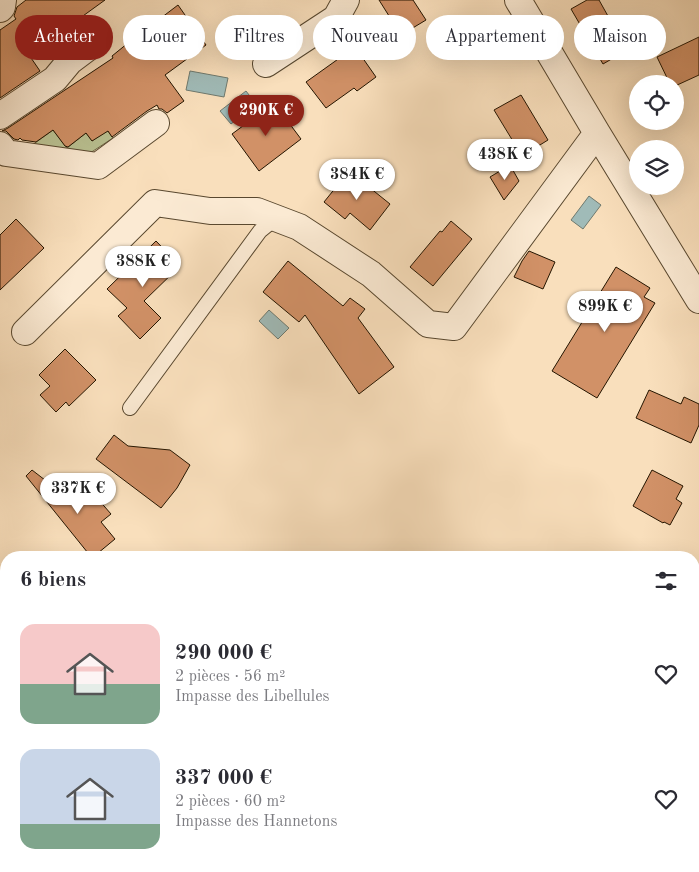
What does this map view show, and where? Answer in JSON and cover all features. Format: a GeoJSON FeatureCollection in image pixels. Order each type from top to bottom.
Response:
{"type":"FeatureCollection","features":[{"type":"Feature","properties":{"kind":"street"},"geometry":{"type":"LineString","coordinates":[[0,9],[3,0]]}},
{"type":"Feature","properties":{"kind":"street"},"geometry":{"type":"LineString","coordinates":[[266,64],[336,18],[346,0]]}},
{"type":"Feature","properties":{"kind":"street"},"geometry":{"type":"LineString","coordinates":[[518,0],[699,300]]}},
{"type":"Feature","properties":{"kind":"street"},"geometry":{"type":"LineString","coordinates":[[0,116],[55,79],[71,60]]}},
{"type":"Feature","properties":{"kind":"street"},"geometry":{"type":"LineString","coordinates":[[0,145],[6,153],[98,166],[156,123]]}},
{"type":"Feature","properties":{"kind":"street"},"geometry":{"type":"LineString","coordinates":[[25,332],[154,203],[210,211],[257,211],[276,218],[299,228],[371,274],[428,324],[454,327],[597,133]]}},
{"type":"Feature","properties":{"kind":"lane"},"geometry":{"type":"LineString","coordinates":[[130,408],[260,231],[276,218]]}},
{"type":"Feature","properties":{"kind":"green space"},"geometry":{"type":"Polygon","coordinates":[[[53,130],[67,148],[86,133],[92,141],[107,130],[113,138],[90,153],[28,148],[53,130]]]}},
{"type":"Feature","properties":{"kind":"water"},"geometry":{"type":"Polygon","coordinates":[[[190,71],[228,78],[224,97],[186,90],[190,71]]]}},
{"type":"Feature","properties":{"kind":"water"},"geometry":{"type":"Polygon","coordinates":[[[246,91],[256,104],[231,124],[220,111],[246,91]]]}},
{"type":"Feature","properties":{"kind":"water"},"geometry":{"type":"Polygon","coordinates":[[[589,196],[601,205],[583,229],[571,220],[589,196]]]}},
{"type":"Feature","properties":{"kind":"water"},"geometry":{"type":"Polygon","coordinates":[[[269,310],[289,328],[278,339],[259,321],[269,310]]]}},
{"type":"Feature","properties":{"kind":"building"},"geometry":{"type":"Polygon","coordinates":[[[26,0],[105,0],[84,15],[15,15],[15,18],[14,16],[17,7],[26,0]]]}},
{"type":"Feature","properties":{"kind":"building"},"geometry":{"type":"Polygon","coordinates":[[[379,0],[413,0],[426,20],[416,26],[416,15],[388,15],[379,0]]]}},
{"type":"Feature","properties":{"kind":"building"},"geometry":{"type":"Polygon","coordinates":[[[587,0],[599,0],[607,15],[574,15],[571,9],[587,0]]]}},
{"type":"Feature","properties":{"kind":"building"},"geometry":{"type":"Polygon","coordinates":[[[178,5],[185,15],[165,15],[178,5]]]}},
{"type":"Feature","properties":{"kind":"building"},"geometry":{"type":"Polygon","coordinates":[[[15,20],[15,60],[32,60],[40,71],[0,98],[0,30],[15,20]]]}},
{"type":"Feature","properties":{"kind":"building"},"geometry":{"type":"Polygon","coordinates":[[[699,37],[699,75],[684,82],[684,75],[666,75],[658,60],[666,60],[666,53],[699,37]]]}},
{"type":"Feature","properties":{"kind":"building"},"geometry":{"type":"Polygon","coordinates":[[[123,47],[123,60],[186,60],[165,75],[184,101],[167,113],[159,109],[157,105],[112,137],[108,131],[92,141],[86,133],[68,147],[65,146],[53,130],[36,142],[20,138],[18,140],[14,139],[6,131],[2,131],[110,60],[113,60],[113,55],[123,47]]]}},
{"type":"Feature","properties":{"kind":"building"},"geometry":{"type":"Polygon","coordinates":[[[337,60],[364,60],[376,77],[357,91],[354,88],[326,108],[306,82],[337,60]]]}},
{"type":"Feature","properties":{"kind":"building"},"geometry":{"type":"Polygon","coordinates":[[[601,60],[610,60],[603,64],[601,60]]]}},
{"type":"Feature","properties":{"kind":"building"},"geometry":{"type":"Polygon","coordinates":[[[521,95],[548,140],[522,156],[494,110],[521,95]]]}},
{"type":"Feature","properties":{"kind":"building"},"geometry":{"type":"Polygon","coordinates":[[[274,103],[301,139],[259,171],[232,134],[274,103]]]}},
{"type":"Feature","properties":{"kind":"building"},"geometry":{"type":"Polygon","coordinates":[[[510,165],[519,181],[504,200],[490,177],[510,165]]]}},
{"type":"Feature","properties":{"kind":"building"},"geometry":{"type":"Polygon","coordinates":[[[349,171],[390,204],[370,230],[350,213],[345,219],[324,202],[349,171]]]}},
{"type":"Feature","properties":{"kind":"building"},"geometry":{"type":"Polygon","coordinates":[[[16,219],[44,248],[0,290],[0,235],[16,219]]]}},
{"type":"Feature","properties":{"kind":"building"},"geometry":{"type":"Polygon","coordinates":[[[451,221],[472,239],[433,286],[410,267],[440,231],[442,232],[451,221]]]}},
{"type":"Feature","properties":{"kind":"building"},"geometry":{"type":"Polygon","coordinates":[[[156,241],[180,266],[144,301],[161,318],[140,339],[118,316],[127,308],[107,289],[156,241]]]}},
{"type":"Feature","properties":{"kind":"building"},"geometry":{"type":"Polygon","coordinates":[[[529,251],[555,262],[543,289],[514,277],[529,251]]]}},
{"type":"Feature","properties":{"kind":"building"},"geometry":{"type":"Polygon","coordinates":[[[288,261],[343,306],[350,298],[365,309],[358,318],[394,367],[359,394],[305,315],[299,322],[263,292],[288,261]]]}},
{"type":"Feature","properties":{"kind":"building"},"geometry":{"type":"Polygon","coordinates":[[[616,267],[650,288],[644,297],[655,303],[597,398],[552,371],[616,267]]]}},
{"type":"Feature","properties":{"kind":"building"},"geometry":{"type":"Polygon","coordinates":[[[65,349],[96,380],[69,406],[66,402],[56,412],[40,395],[50,386],[39,375],[65,349]]]}},
{"type":"Feature","properties":{"kind":"building"},"geometry":{"type":"Polygon","coordinates":[[[649,390],[681,404],[684,397],[699,404],[699,425],[691,443],[636,418],[649,390]]]}},
{"type":"Feature","properties":{"kind":"building"},"geometry":{"type":"Polygon","coordinates":[[[114,435],[128,446],[170,450],[190,465],[177,488],[161,508],[96,459],[114,435]]]}},
{"type":"Feature","properties":{"kind":"building"},"geometry":{"type":"Polygon","coordinates":[[[32,470],[76,504],[91,491],[111,514],[101,522],[115,539],[100,551],[86,551],[26,476],[32,470]]]}},
{"type":"Feature","properties":{"kind":"building"},"geometry":{"type":"Polygon","coordinates":[[[652,470],[683,486],[676,499],[682,503],[670,525],[633,506],[652,470]]]}}]}
